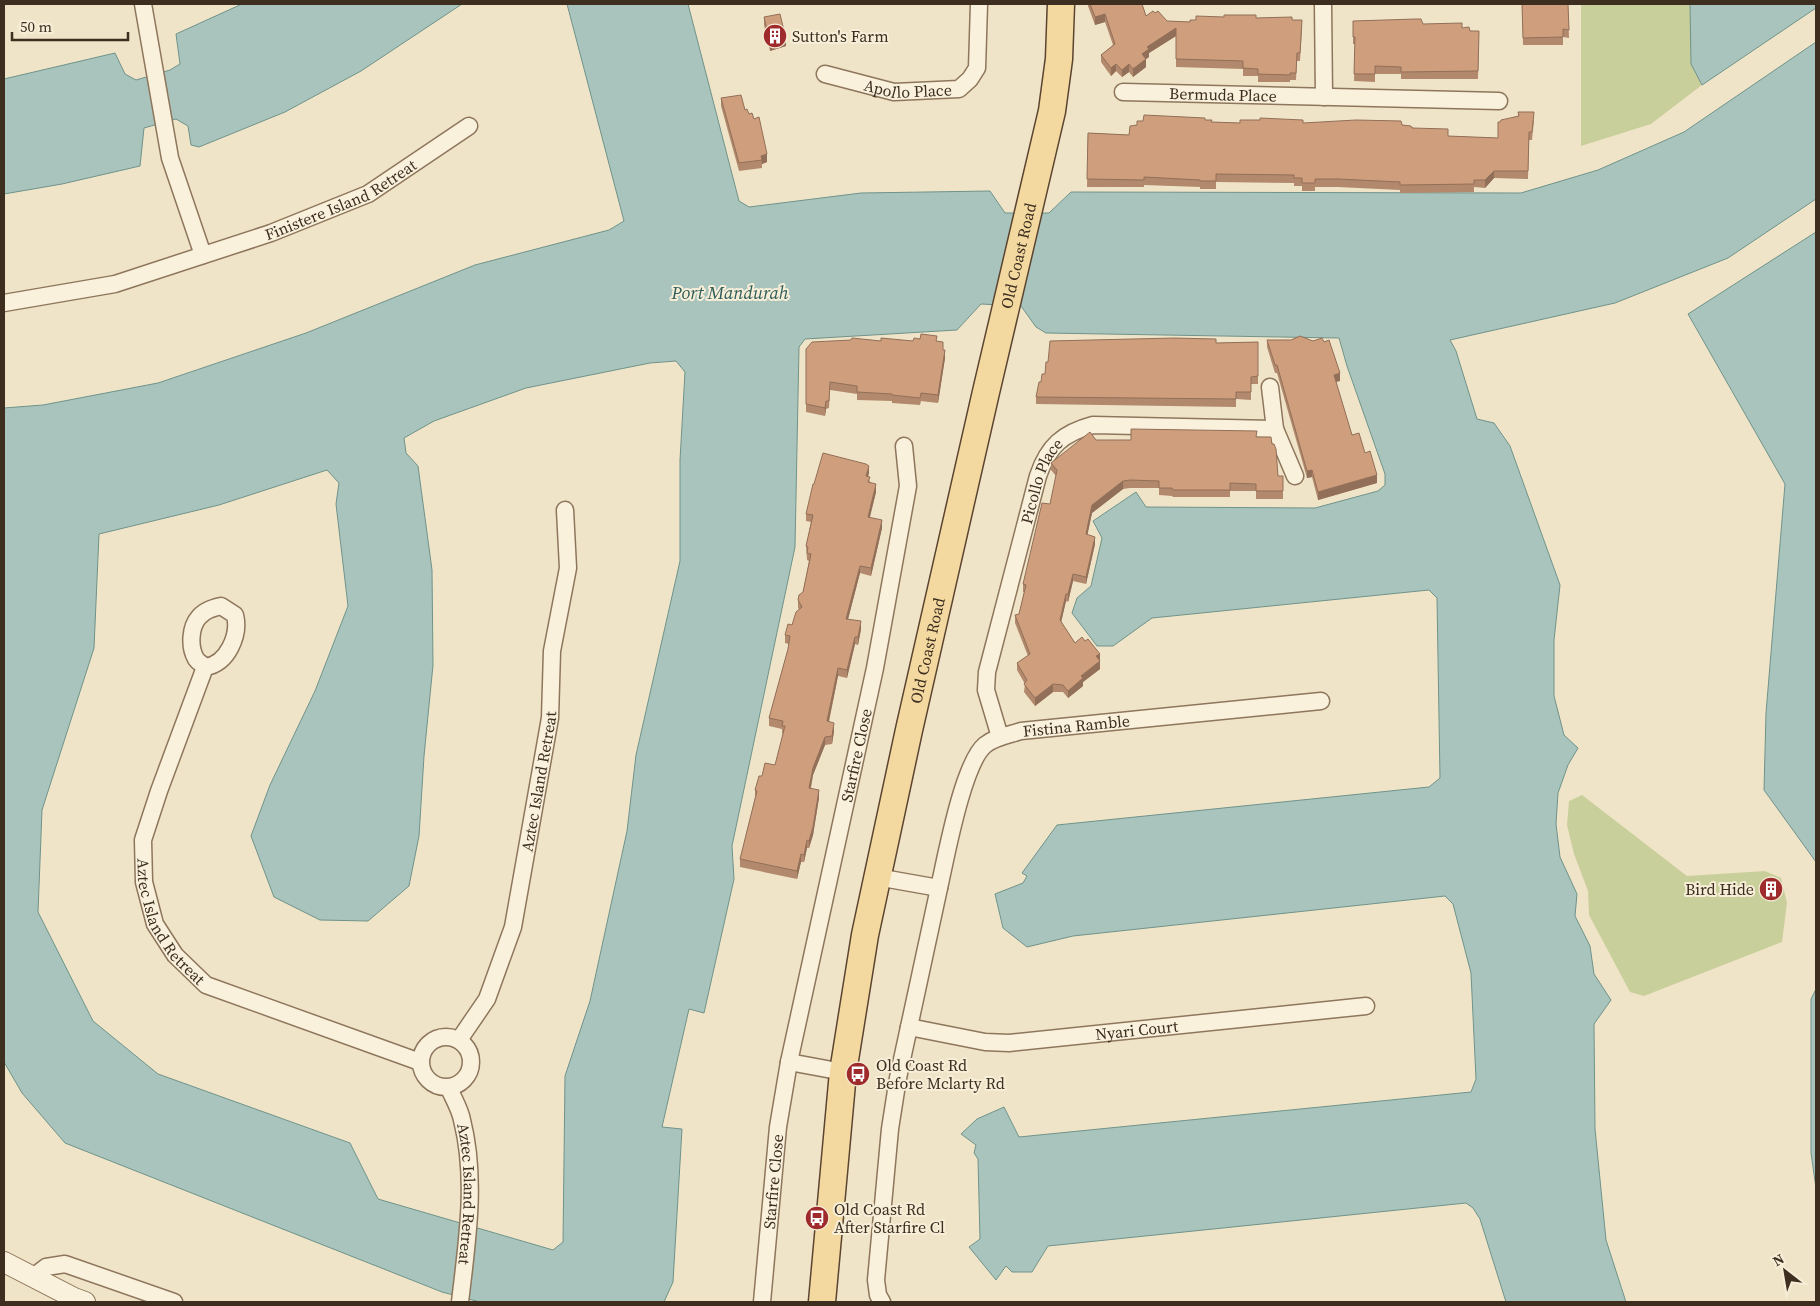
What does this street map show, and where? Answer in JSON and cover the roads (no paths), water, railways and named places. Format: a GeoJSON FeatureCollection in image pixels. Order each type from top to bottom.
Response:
{"type":"FeatureCollection","features":[{"type":"Feature","properties":{"kind":"main road","name":"Old Coast Road"},"geometry":{"type":"LineString","coordinates":[[822,1302],[843,1072],[864,935],[917,691],[1052,111],[1059,59],[1061,4]]}},
{"type":"Feature","properties":{"kind":"street"},"geometry":{"type":"LineString","coordinates":[[143,4],[170,158],[203,255]]}},
{"type":"Feature","properties":{"kind":"street","name":"Apollo Place"},"geometry":{"type":"LineString","coordinates":[[825,74],[894,92],[959,89],[970,79],[977,68],[980,4]]}},
{"type":"Feature","properties":{"kind":"street"},"geometry":{"type":"LineString","coordinates":[[1323,4],[1324,97]]}},
{"type":"Feature","properties":{"kind":"street","name":"Bermuda Place"},"geometry":{"type":"LineString","coordinates":[[1123,92],[1499,101]]}},
{"type":"Feature","properties":{"kind":"street","name":"Finistere Island Retreat"},"geometry":{"type":"LineString","coordinates":[[4,304],[115,284],[271,233],[368,194],[469,126]]}},
{"type":"Feature","properties":{"kind":"street"},"geometry":{"type":"LineString","coordinates":[[1270,386],[1275,429],[1295,476]]}},
{"type":"Feature","properties":{"kind":"street","name":"Picollo Place"},"geometry":{"type":"LineString","coordinates":[[1000,737],[986,690],[987,672],[1038,476],[1043,460],[1054,444],[1076,429],[1093,425],[1275,429]]}},
{"type":"Feature","properties":{"kind":"street","name":"Starfire Close"},"geometry":{"type":"LineString","coordinates":[[762,1302],[778,1127],[789,1062],[875,668],[908,486],[904,446]]}},
{"type":"Feature","properties":{"kind":"street","name":"Aztec Island Retreat"},"geometry":{"type":"LineString","coordinates":[[459,1040],[487,999],[513,927],[550,718],[552,651],[568,568],[565,510]]}},
{"type":"Feature","properties":{"kind":"street","name":"Aztec Island Retreat"},"geometry":{"type":"LineString","coordinates":[[205,667],[143,840],[144,882],[155,924],[175,955],[206,985],[420,1062]]}},
{"type":"Feature","properties":{"kind":"street","name":"Fistina Ramble"},"geometry":{"type":"LineString","coordinates":[[882,1302],[878,1295],[876,1280],[890,1129],[909,1027],[939,888],[964,785],[974,759],[985,745],[1000,737],[1021,731],[1321,701]]}},
{"type":"Feature","properties":{"kind":"street"},"geometry":{"type":"LineString","coordinates":[[877,877],[939,888]]}},
{"type":"Feature","properties":{"kind":"street","name":"Nyari Court"},"geometry":{"type":"LineString","coordinates":[[909,1027],[985,1042],[1009,1043],[1366,1006]]}},
{"type":"Feature","properties":{"kind":"street"},"geometry":{"type":"LineString","coordinates":[[445,1037],[459,1040],[469,1052],[471,1063],[470,1071],[462,1082],[449,1088],[432,1085],[423,1074],[420,1062],[423,1050],[433,1040],[445,1037]]}},
{"type":"Feature","properties":{"kind":"street"},"geometry":{"type":"LineString","coordinates":[[789,1062],[843,1072]]}},
{"type":"Feature","properties":{"kind":"street","name":"Aztec Island Retreat"},"geometry":{"type":"LineString","coordinates":[[449,1088],[462,1118],[470,1160],[469,1224],[460,1302]]}},
{"type":"Feature","properties":{"kind":"street"},"geometry":{"type":"LineString","coordinates":[[4,1262],[77,1301]]}},
{"type":"Feature","properties":{"kind":"street"},"geometry":{"type":"LineString","coordinates":[[33,1277],[46,1267],[64,1264],[174,1302]]}},
{"type":"Feature","properties":{"kind":"water"},"geometry":{"type":"Polygon","coordinates":[[[242,4],[462,4],[361,71],[285,112],[199,147],[191,145],[188,126],[176,119],[144,128],[140,166],[62,184],[4,194],[4,79],[115,53],[125,74],[136,80],[170,70],[180,64],[176,34],[242,4]]]}},
{"type":"Feature","properties":{"kind":"water","name":"Port Mandurah"},"geometry":{"type":"Polygon","coordinates":[[[567,4],[688,4],[739,201],[749,207],[861,193],[990,191],[1005,213],[1049,213],[1071,192],[1521,193],[1598,170],[1684,132],[1816,42],[1816,199],[1728,258],[1615,303],[1450,340],[1456,351],[1477,419],[1494,423],[1510,446],[1560,585],[1554,640],[1554,696],[1564,735],[1578,748],[1568,765],[1558,793],[1556,824],[1560,857],[1577,894],[1575,916],[1590,946],[1594,974],[1611,1000],[1594,1024],[1595,1129],[1606,1240],[1626,1302],[1506,1302],[1480,1219],[1473,1208],[1466,1203],[1048,1246],[1032,1272],[1012,1272],[1006,1266],[996,1280],[969,1247],[980,1239],[978,1159],[974,1153],[976,1145],[961,1134],[977,1119],[1004,1107],[1019,1137],[1471,1092],[1476,1079],[1471,973],[1453,904],[1445,896],[1073,936],[1027,947],[1003,928],[995,894],[1023,883],[1027,876],[1022,873],[1057,825],[1429,787],[1440,778],[1437,598],[1429,590],[1152,618],[1113,646],[1097,646],[1072,613],[1077,598],[1091,586],[1102,538],[1093,521],[1136,492],[1146,507],[1315,508],[1378,491],[1385,485],[1385,474],[1339,338],[1046,333],[1036,327],[1021,306],[981,304],[957,330],[805,339],[799,347],[795,547],[732,846],[734,879],[704,1013],[689,1009],[662,1127],[682,1129],[673,1282],[664,1302],[480,1302],[442,1292],[65,1143],[22,1093],[4,1062],[4,408],[43,405],[158,383],[306,333],[475,265],[609,230],[624,221],[567,4]],[[676,361],[650,363],[526,388],[434,421],[404,438],[406,453],[418,466],[432,570],[433,665],[424,756],[419,836],[409,886],[368,921],[320,920],[274,897],[251,836],[270,785],[315,691],[348,606],[336,504],[339,483],[327,470],[219,505],[99,534],[94,648],[42,810],[38,912],[93,1021],[158,1074],[350,1143],[378,1199],[553,1250],[563,1242],[565,1076],[590,1001],[627,831],[636,755],[680,561],[680,460],[685,372],[676,361]]]}},
{"type":"Feature","properties":{"kind":"water"},"geometry":{"type":"Polygon","coordinates":[[[1690,4],[1816,4],[1816,8],[1702,85],[1691,64],[1690,4]]]}},
{"type":"Feature","properties":{"kind":"water"},"geometry":{"type":"Polygon","coordinates":[[[1816,232],[1816,862],[1764,790],[1766,713],[1785,484],[1688,314],[1816,232]]]}},
{"type":"Feature","properties":{"kind":"water"},"geometry":{"type":"Polygon","coordinates":[[[1816,989],[1816,1188],[1811,1153],[1811,999],[1816,989]]]}},
{"type":"Feature","properties":{"kind":"place","name":"Sutton's Farm"},"geometry":{"type":"Point","coordinates":[775,36]}},
{"type":"Feature","properties":{"kind":"place","name":"Bird Hide"},"geometry":{"type":"Point","coordinates":[1771,889]}},
{"type":"Feature","properties":{"kind":"place","name":"Old Coast Rd Before Mclarty Rd"},"geometry":{"type":"Point","coordinates":[858,1074]}},
{"type":"Feature","properties":{"kind":"place","name":"Old Coast Rd After Starfire Cl"},"geometry":{"type":"Point","coordinates":[817,1218]}}]}
